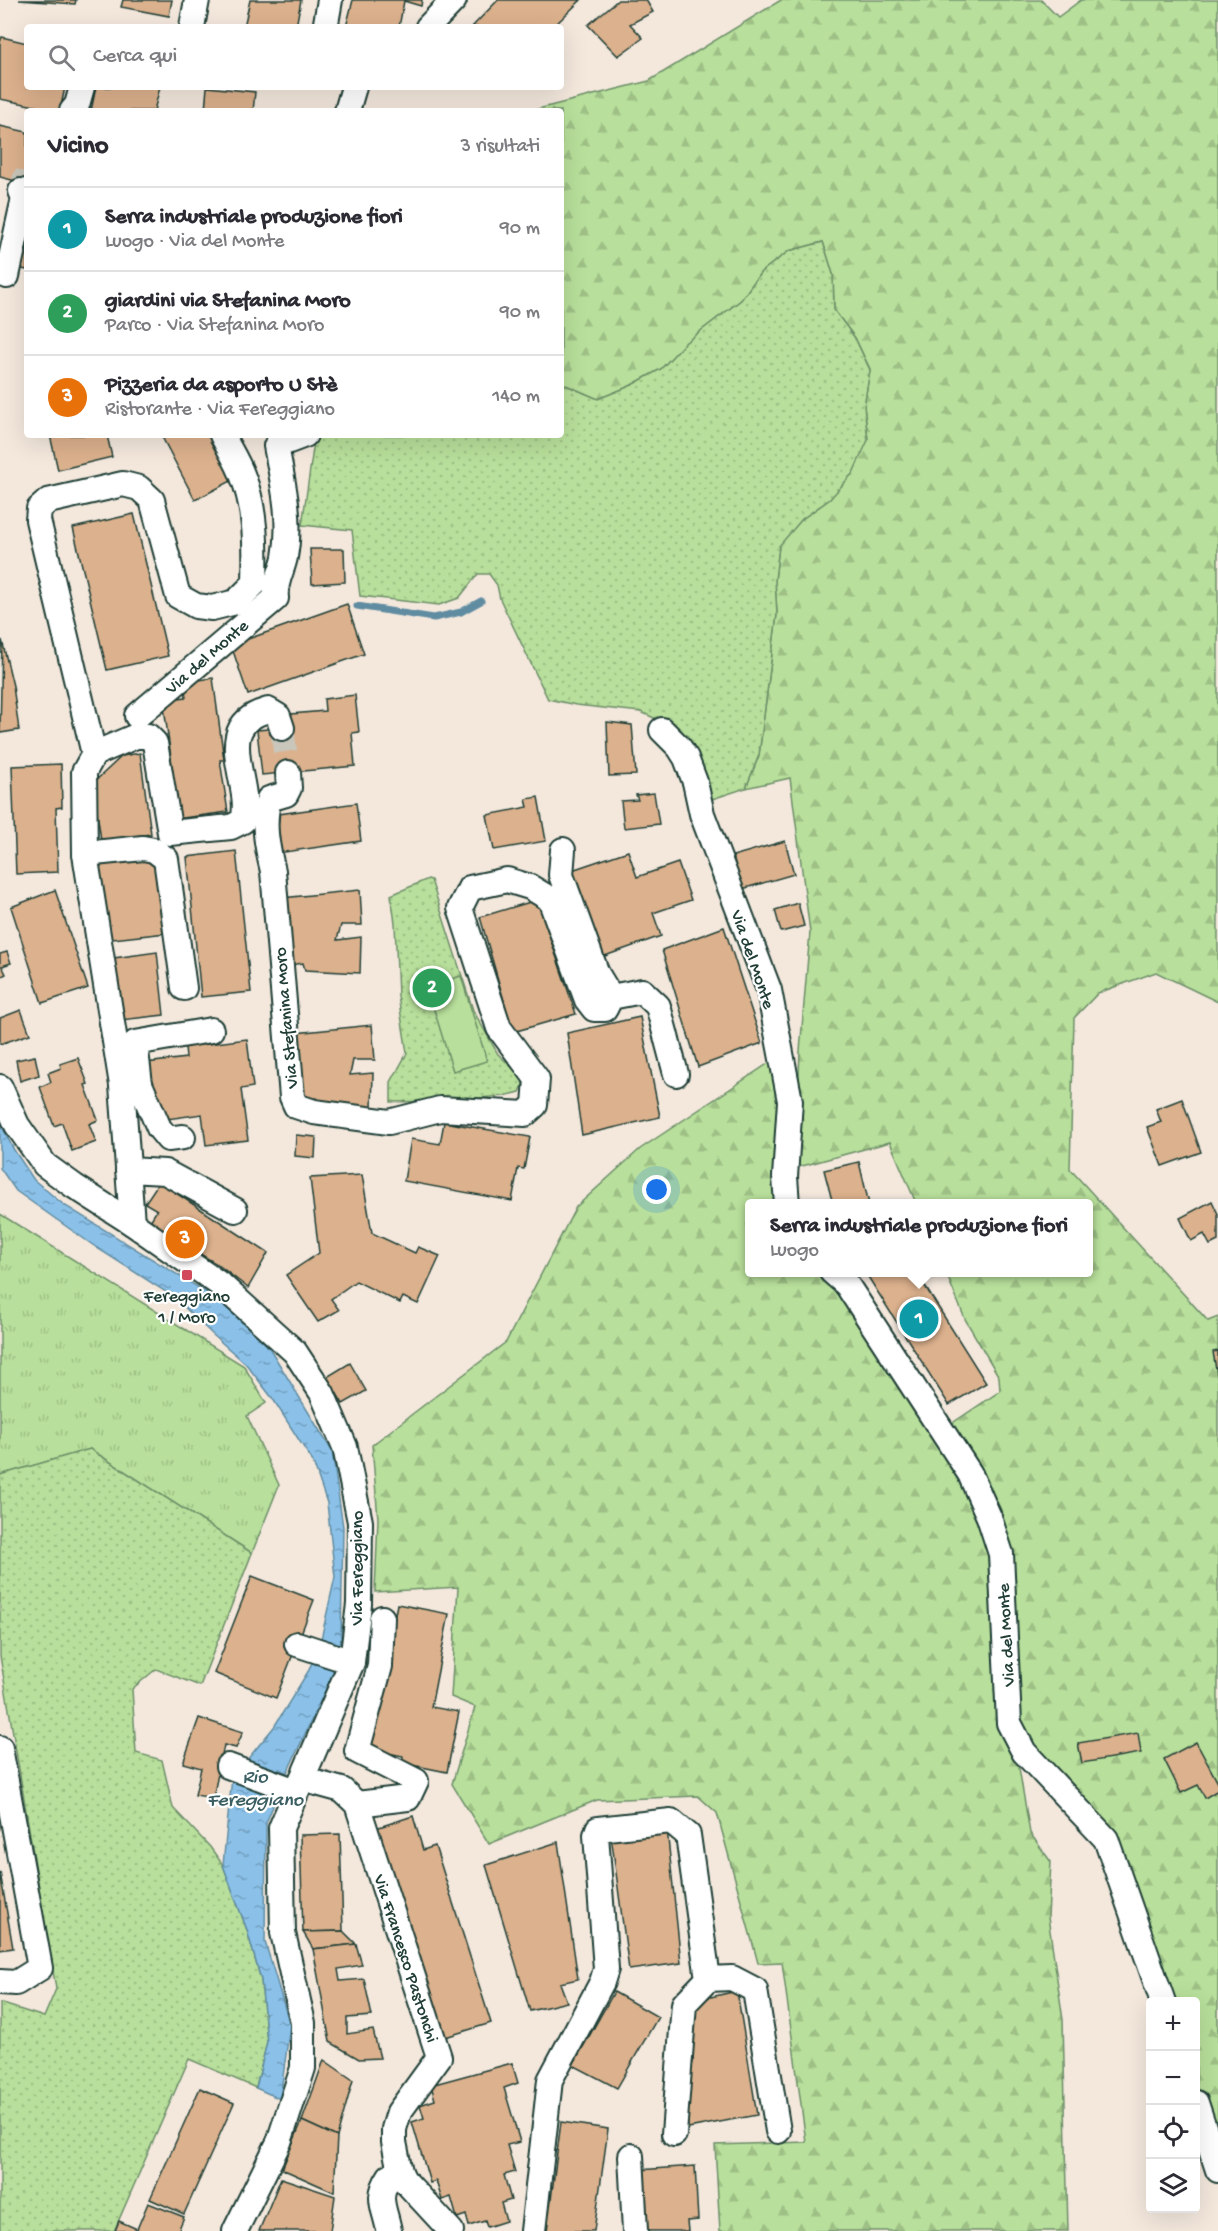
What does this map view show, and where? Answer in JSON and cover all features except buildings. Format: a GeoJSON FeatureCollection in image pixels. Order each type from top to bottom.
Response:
{"type":"FeatureCollection","features":[{"type":"Feature","properties":{"kind":"street"},"geometry":{"type":"LineString","coordinates":[[193,24],[197,0]]}},
{"type":"Feature","properties":{"kind":"street"},"geometry":{"type":"LineString","coordinates":[[327,24],[330,0]]}},
{"type":"Feature","properties":{"kind":"street"},"geometry":{"type":"LineString","coordinates":[[431,24],[454,0]]}},
{"type":"Feature","properties":{"kind":"street"},"geometry":{"type":"LineString","coordinates":[[74,108],[81,90]]}},
{"type":"Feature","properties":{"kind":"street"},"geometry":{"type":"LineString","coordinates":[[348,108],[353,90]]}},
{"type":"Feature","properties":{"kind":"street"},"geometry":{"type":"LineString","coordinates":[[3,269],[22,187]]}},
{"type":"Feature","properties":{"kind":"street","name":"Via del Monte"},"geometry":{"type":"LineString","coordinates":[[137,716],[276,598],[275,588],[285,558],[288,515],[276,446],[297,438]]}},
{"type":"Feature","properties":{"kind":"street"},"geometry":{"type":"LineString","coordinates":[[94,754],[38,520],[39,509],[48,501],[123,484],[139,488],[152,500],[178,596],[196,606],[212,608],[236,602],[255,583],[256,548],[248,492],[243,475],[225,440]]}},
{"type":"Feature","properties":{"kind":"street"},"geometry":{"type":"LineString","coordinates":[[183,1137],[168,1139],[131,1085],[85,854],[84,772],[94,754],[136,736],[148,736],[155,743],[170,833],[231,827],[243,821],[247,809],[235,742],[243,725],[254,714],[268,710],[278,716],[282,728]]}},
{"type":"Feature","properties":{"kind":"street","name":"Via del Monte"},"geometry":{"type":"LineString","coordinates":[[662,730],[679,747],[686,758],[695,782],[702,814],[769,990],[790,1101],[785,1178],[787,1199]]}},
{"type":"Feature","properties":{"kind":"street","name":"Via Stefanina Moro"},"geometry":{"type":"LineString","coordinates":[[288,773],[289,788],[286,794],[269,799],[264,815],[267,850],[273,871],[292,1097],[296,1106],[314,1112],[389,1122],[440,1109],[525,1114],[535,1105],[537,1079],[500,1028],[460,908],[470,888],[507,880],[530,887],[550,899],[588,1000],[594,1009],[605,1009],[611,997],[642,991],[658,1006],[676,1074]]}},
{"type":"Feature","properties":{"kind":"street"},"geometry":{"type":"LineString","coordinates":[[85,854],[143,848],[154,850],[166,859],[184,988]]}},
{"type":"Feature","properties":{"kind":"street"},"geometry":{"type":"LineString","coordinates":[[563,850],[561,875],[597,974],[611,997]]}},
{"type":"Feature","properties":{"kind":"street"},"geometry":{"type":"LineString","coordinates":[[132,1223],[128,1170],[135,1043],[211,1030]]}},
{"type":"Feature","properties":{"kind":"street","name":"Via Fereggiano"},"geometry":{"type":"LineString","coordinates":[[0,1087],[17,1125],[45,1165],[221,1285],[295,1352],[322,1393],[345,1447],[360,1522],[359,1604],[346,1660],[294,1785],[281,1828],[283,1933],[303,2023],[303,2068],[279,2142],[234,2231]]}},
{"type":"Feature","properties":{"kind":"street"},"geometry":{"type":"LineString","coordinates":[[128,1170],[165,1172],[235,1210]]}},
{"type":"Feature","properties":{"kind":"street","name":"Via del Monte"},"geometry":{"type":"LineString","coordinates":[[838,1277],[847,1285],[970,1474],[989,1517],[1001,1554],[1009,1723],[1024,1752],[1106,1839],[1162,1997]]}},
{"type":"Feature","properties":{"kind":"street"},"geometry":{"type":"LineString","coordinates":[[232,1768],[294,1785],[342,1790],[357,1804],[408,1798],[416,1781],[357,1752],[380,1666],[382,1618]]}},
{"type":"Feature","properties":{"kind":"street"},"geometry":{"type":"LineString","coordinates":[[304,1646],[346,1660]]}},
{"type":"Feature","properties":{"kind":"street"},"geometry":{"type":"LineString","coordinates":[[0,1748],[39,1968],[16,1983],[0,1982]]}},
{"type":"Feature","properties":{"kind":"street","name":"Via Francesco Pastonchi"},"geometry":{"type":"LineString","coordinates":[[357,1804],[439,2057],[399,2112],[394,2129],[400,2172],[409,2187],[451,2231]]}},
{"type":"Feature","properties":{"kind":"street"},"geometry":{"type":"LineString","coordinates":[[533,2231],[550,2079],[602,1982],[606,1969],[596,1836],[598,1829],[671,1821],[688,1835],[708,1979]]}},
{"type":"Feature","properties":{"kind":"street"},"geometry":{"type":"LineString","coordinates":[[674,2134],[684,2004],[708,1979],[732,1978],[755,1990],[778,2131]]}},
{"type":"Feature","properties":{"kind":"street"},"geometry":{"type":"LineString","coordinates":[[1197,2105],[1218,2170]]}},
{"type":"Feature","properties":{"kind":"street"},"geometry":{"type":"LineString","coordinates":[[631,2156],[634,2231]]}},
{"type":"Feature","properties":{"kind":"street"},"geometry":{"type":"LineString","coordinates":[[389,2231],[381,2205],[381,2196],[390,2176],[400,2172]]}},
{"type":"Feature","properties":{"kind":"green space"},"geometry":{"type":"Polygon","coordinates":[[[781,0],[1041,0],[1058,17],[1081,0],[1218,0],[1218,1002],[1156,972],[1098,993],[1074,1018],[1070,1169],[1208,1321],[1218,1317],[1218,2144],[1215,2146],[1200,2098],[1200,1997],[1168,1997],[1118,1853],[1018,1730],[1007,1554],[948,1426],[1000,1391],[999,1377],[965,1319],[948,1277],[1093,1277],[1093,1199],[914,1199],[890,1142],[795,1168],[800,1051],[810,932],[790,778],[746,788],[759,755],[777,614],[775,580],[779,545],[802,519],[830,499],[868,440],[864,406],[870,369],[855,338],[834,310],[833,274],[823,242],[789,251],[761,272],[741,300],[685,343],[661,369],[630,386],[598,399],[564,384],[564,108],[542,108],[649,81],[781,0]]]}},
{"type":"Feature","properties":{"kind":"green space"},"geometry":{"type":"Polygon","coordinates":[[[823,242],[833,274],[834,310],[855,338],[870,370],[864,406],[868,440],[853,473],[830,499],[802,519],[779,546],[775,580],[777,614],[759,755],[746,788],[706,801],[663,722],[641,712],[576,705],[548,699],[500,599],[497,585],[489,574],[478,574],[459,598],[439,605],[360,596],[352,530],[302,525],[315,438],[564,438],[564,384],[598,399],[630,386],[661,369],[685,343],[741,300],[761,272],[789,251],[823,242]]]}},
{"type":"Feature","properties":{"kind":"green space"},"geometry":{"type":"Polygon","coordinates":[[[428,879],[431,880],[473,1010],[498,1054],[522,1077],[523,1085],[520,1092],[504,1096],[441,1101],[391,1102],[391,1082],[407,1053],[398,996],[395,923],[391,895],[428,879]]]}},
{"type":"Feature","properties":{"kind":"green space"},"geometry":{"type":"Polygon","coordinates":[[[461,976],[487,1061],[453,1071],[427,987],[461,976]]]}},
{"type":"Feature","properties":{"kind":"green space"},"geometry":{"type":"Polygon","coordinates":[[[772,1061],[782,1103],[778,1199],[745,1199],[745,1277],[820,1277],[843,1291],[982,1519],[994,1555],[1017,1756],[1030,1833],[1051,1862],[1048,1917],[1063,2020],[1068,2231],[720,2231],[715,2145],[806,2142],[782,1962],[758,1963],[717,1813],[698,1796],[597,1800],[489,1844],[452,1784],[475,1707],[451,1697],[458,1587],[375,1592],[378,1519],[372,1445],[506,1342],[576,1207],[640,1149],[772,1061]]]}},
{"type":"Feature","properties":{"kind":"green space"},"geometry":{"type":"Polygon","coordinates":[[[0,1214],[244,1366],[266,1403],[247,1416],[279,1485],[252,1553],[90,1449],[0,1475],[0,1214]]]}},
{"type":"Feature","properties":{"kind":"green space"},"geometry":{"type":"Polygon","coordinates":[[[90,1449],[252,1553],[200,1686],[156,1669],[132,1689],[136,1753],[162,1760],[173,1808],[210,1847],[223,1865],[247,1930],[261,1980],[267,2042],[256,2088],[189,2059],[114,2231],[0,2231],[0,2003],[44,2017],[56,1989],[0,1656],[0,1475],[90,1449]]]}},
{"type":"Feature","properties":{"kind":"water","name":"Rio Fereggiano"},"geometry":{"type":"Polygon","coordinates":[[[0,1123],[14,1150],[34,1180],[64,1205],[209,1294],[247,1323],[270,1349],[332,1451],[343,1527],[341,1640],[332,1676],[266,1823],[265,1942],[290,2025],[280,2099],[256,2088],[267,2042],[261,1980],[247,1930],[223,1865],[232,1778],[274,1727],[309,1670],[322,1635],[335,1577],[327,1503],[313,1462],[273,1399],[246,1364],[174,1297],[97,1248],[16,1191],[0,1168],[0,1123]]]}},
{"type":"Feature","properties":{"kind":"waterway"},"geometry":{"type":"LineString","coordinates":[[357,606],[434,618],[461,612],[481,601]]}},
{"type":"Feature","properties":{"kind":"tunnel"},"geometry":{"type":"LineString","coordinates":[[282,728],[288,773]]}},
{"type":"Feature","properties":{"kind":"place","name":"giardini via Stefanina Moro"},"geometry":{"type":"Point","coordinates":[432,988]}},
{"type":"Feature","properties":{"kind":"place","name":"Pizzeria da asporto U Stè"},"geometry":{"type":"Point","coordinates":[185,1239]}},
{"type":"Feature","properties":{"kind":"place","name":"Fereggiano 1 / Moro"},"geometry":{"type":"Point","coordinates":[187,1275]}},
{"type":"Feature","properties":{"kind":"place","name":"Serra industriale produzione fiori"},"geometry":{"type":"Point","coordinates":[919,1319]}}]}
